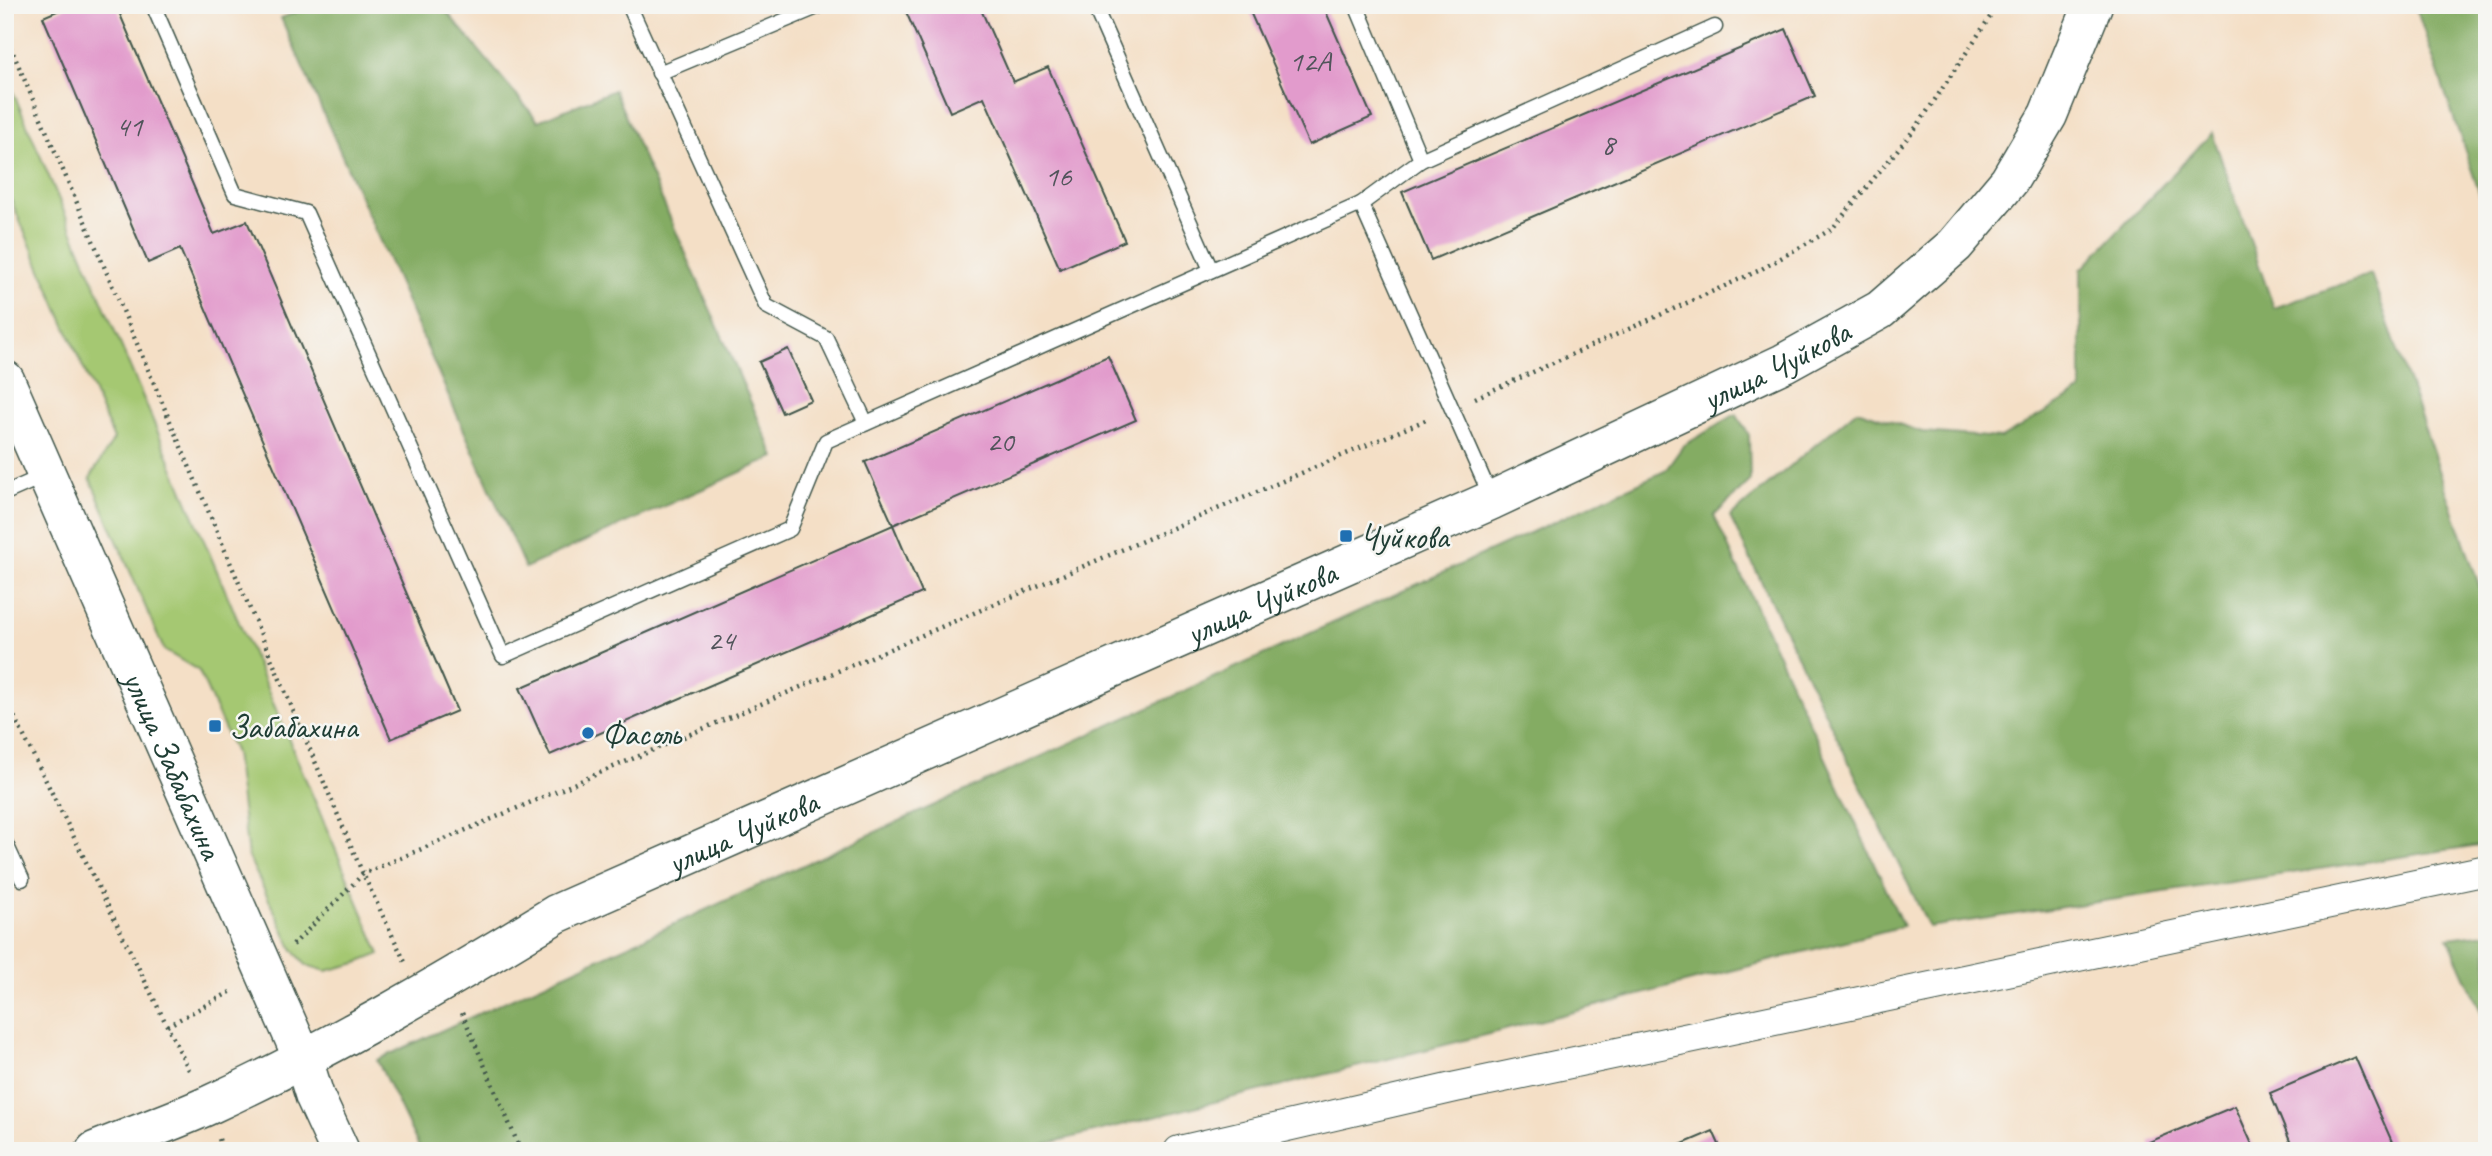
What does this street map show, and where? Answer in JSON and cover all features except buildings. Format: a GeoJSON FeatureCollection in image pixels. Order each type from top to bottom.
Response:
{"type":"FeatureCollection","features":[{"type":"Feature","properties":{"kind":"street","name":"улица Чуйкова"},"geometry":{"type":"LineString","coordinates":[[95,1151],[207,1105],[303,1059],[422,996],[556,915],[1492,500],[1784,363],[1880,310],[1955,245],[2009,181],[2048,116],[2093,5]]}},
{"type":"Feature","properties":{"kind":"street","name":"улица Забабахина"},"geometry":{"type":"LineString","coordinates":[[5,380],[303,1059],[315,1097],[340,1151]]}},
{"type":"Feature","properties":{"kind":"street"},"geometry":{"type":"LineString","coordinates":[[1180,1151],[1470,1084],[2487,870]]}},
{"type":"Feature","properties":{"kind":"lane"},"geometry":{"type":"LineString","coordinates":[[153,5],[235,194],[306,213],[503,656],[790,529],[826,441],[1361,204],[1421,160],[1715,27]]}},
{"type":"Feature","properties":{"kind":"lane"},"geometry":{"type":"LineString","coordinates":[[629,5],[766,306],[826,338],[866,423]]}},
{"type":"Feature","properties":{"kind":"lane"},"geometry":{"type":"LineString","coordinates":[[659,72],[822,5]]}},
{"type":"Feature","properties":{"kind":"lane"},"geometry":{"type":"LineString","coordinates":[[1094,5],[1211,270]]}},
{"type":"Feature","properties":{"kind":"lane"},"geometry":{"type":"LineString","coordinates":[[1356,5],[1421,160]]}},
{"type":"Feature","properties":{"kind":"lane"},"geometry":{"type":"LineString","coordinates":[[1361,204],[1492,500]]}},
{"type":"Feature","properties":{"kind":"lane"},"geometry":{"type":"LineString","coordinates":[[5,493],[47,475]]}},
{"type":"Feature","properties":{"kind":"lane"},"geometry":{"type":"LineString","coordinates":[[5,842],[22,879]]}},
{"type":"Feature","properties":{"kind":"path"},"geometry":{"type":"LineString","coordinates":[[167,1026],[265,974],[363,874],[1452,408],[1758,271],[1832,229],[1918,125],[1998,5]]}},
{"type":"Feature","properties":{"kind":"path"},"geometry":{"type":"LineString","coordinates":[[5,34],[363,874],[422,996],[457,1001],[521,1151]]}},
{"type":"Feature","properties":{"kind":"path"},"geometry":{"type":"LineString","coordinates":[[5,698],[207,1105]]}},
{"type":"Feature","properties":{"kind":"green space"},"geometry":{"type":"Polygon","coordinates":[[[314,5],[441,5],[538,121],[614,90],[775,457],[525,568],[281,18],[314,5]]]}},
{"type":"Feature","properties":{"kind":"green space"},"geometry":{"type":"Polygon","coordinates":[[[2415,5],[2487,5],[2487,215],[2415,5]]]}},
{"type":"Feature","properties":{"kind":"green space"},"geometry":{"type":"Polygon","coordinates":[[[5,73],[380,954],[326,971],[306,965],[293,950],[248,856],[235,753],[199,671],[164,650],[90,478],[114,439],[5,186],[5,73]]]}},
{"type":"Feature","properties":{"kind":"green space"},"geometry":{"type":"Polygon","coordinates":[[[2212,133],[2274,308],[2371,274],[2487,608],[2487,844],[1929,927],[1730,517],[1857,410],[1922,432],[2001,438],[2081,391],[2081,270],[2212,133]]]}},
{"type":"Feature","properties":{"kind":"green space"},"geometry":{"type":"Polygon","coordinates":[[[1736,414],[1749,435],[1750,481],[1714,516],[1903,926],[1489,1034],[1017,1151],[421,1151],[377,1060],[1665,471],[1683,446],[1736,414]]]}},
{"type":"Feature","properties":{"kind":"green space"},"geometry":{"type":"Polygon","coordinates":[[[2487,933],[2487,1025],[2448,938],[2487,933]]]}},
{"type":"Feature","properties":{"kind":"place","name":"Чуйкова"},"geometry":{"type":"Point","coordinates":[1346,536]}},
{"type":"Feature","properties":{"kind":"place","name":"Забабахина"},"geometry":{"type":"Point","coordinates":[215,726]}},
{"type":"Feature","properties":{"kind":"place","name":"Фасоль"},"geometry":{"type":"Point","coordinates":[588,733]}}]}
